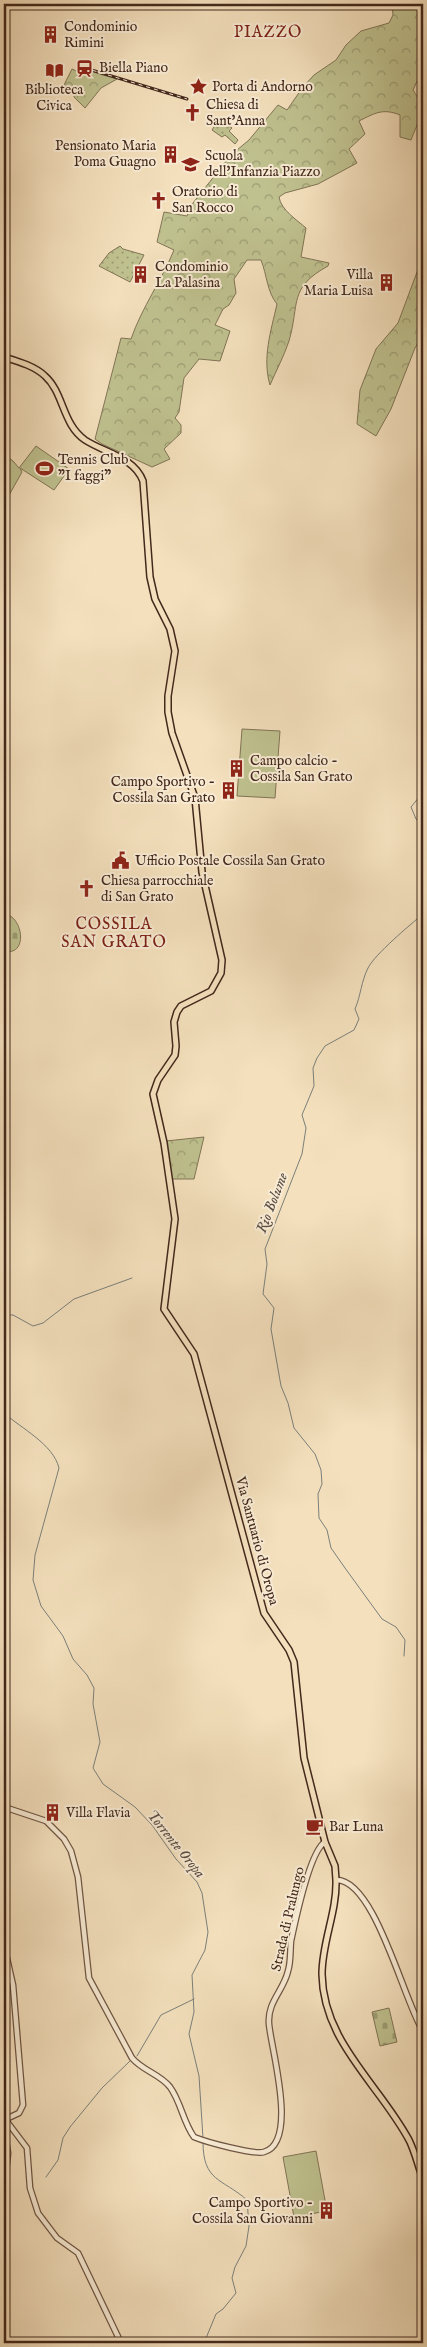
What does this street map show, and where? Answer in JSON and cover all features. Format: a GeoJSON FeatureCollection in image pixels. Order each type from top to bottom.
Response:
{"type":"FeatureCollection","features":[{"type":"Feature","properties":{"kind":"main road","name":"Via Santuario di Oropa"},"geometry":{"type":"LineString","coordinates":[[4,357],[38,370],[47,378],[71,424],[91,443],[128,462],[140,474],[144,491],[152,584],[155,599],[170,629],[175,651],[168,696],[168,712],[172,733],[190,780],[198,825],[204,881],[222,960],[221,973],[211,990],[181,1006],[177,1012],[174,1022],[175,1055],[158,1080],[153,1094],[164,1143],[175,1219],[164,1309],[194,1354],[264,1613],[289,1650],[294,1662],[304,1758],[325,1842],[335,1866],[336,1880],[322,1974],[328,2010],[337,2034],[354,2063],[408,2138],[423,2179]]}},
{"type":"Feature","properties":{"kind":"street","name":"Strada di Pralungo"},"geometry":{"type":"LineString","coordinates":[[4,1807],[46,1821],[64,1839],[72,1851],[78,1877],[89,1978],[132,2058],[138,2065],[162,2079],[170,2088],[194,2137],[259,2154],[271,2150],[278,2140],[281,2126],[280,2082],[270,2035],[270,2009],[288,1973],[291,1942],[309,1871],[319,1846],[325,1842]]}},
{"type":"Feature","properties":{"kind":"street"},"geometry":{"type":"LineString","coordinates":[[336,1880],[347,1882],[370,1908],[423,2031]]}},
{"type":"Feature","properties":{"kind":"street"},"geometry":{"type":"LineString","coordinates":[[4,1945],[13,1985],[23,2103],[23,2108],[19,2113],[4,2120],[27,2148],[30,2188],[38,2212],[57,2238],[72,2247],[81,2258],[121,2343]]}},
{"type":"Feature","properties":{"kind":"street"},"geometry":{"type":"LineString","coordinates":[[4,2128],[8,2153],[4,2190]]}},
{"type":"Feature","properties":{"kind":"green space"},"geometry":{"type":"Polygon","coordinates":[[[392,4],[423,4],[423,79],[419,77],[413,90],[420,103],[419,120],[411,140],[400,137],[400,115],[379,112],[359,121],[365,134],[349,149],[357,163],[318,184],[285,193],[279,197],[286,210],[306,228],[301,257],[329,263],[328,266],[315,274],[301,289],[289,341],[270,385],[267,355],[277,304],[269,289],[261,260],[247,260],[234,279],[236,293],[229,305],[223,309],[215,325],[230,331],[220,361],[199,359],[184,378],[179,412],[175,418],[181,425],[181,433],[164,449],[170,459],[152,467],[102,444],[95,439],[121,338],[131,339],[174,250],[157,242],[164,212],[187,216],[193,203],[231,155],[249,140],[278,105],[287,110],[314,75],[336,60],[346,45],[361,31],[389,23],[393,15],[392,4]]]}},
{"type":"Feature","properties":{"kind":"green space"},"geometry":{"type":"Polygon","coordinates":[[[72,69],[83,74],[87,70],[117,79],[101,88],[85,108],[74,97],[75,91],[64,85],[72,69]]]}},
{"type":"Feature","properties":{"kind":"green space"},"geometry":{"type":"Polygon","coordinates":[[[219,119],[232,128],[229,131],[238,140],[235,144],[225,135],[222,137],[212,130],[219,119]]]}},
{"type":"Feature","properties":{"kind":"green space"},"geometry":{"type":"Polygon","coordinates":[[[120,246],[123,249],[144,255],[130,282],[99,266],[109,253],[120,246]]]}},
{"type":"Feature","properties":{"kind":"green space"},"geometry":{"type":"Polygon","coordinates":[[[423,256],[423,335],[415,348],[391,409],[376,436],[357,424],[360,390],[376,349],[398,323],[423,256]]]}},
{"type":"Feature","properties":{"kind":"green space","name":"Tennis Club \"I faggi\""},"geometry":{"type":"Polygon","coordinates":[[[36,446],[69,469],[54,490],[20,468],[22,472],[8,497],[4,496],[4,454],[19,468],[36,446]]]}},
{"type":"Feature","properties":{"kind":"green space"},"geometry":{"type":"Polygon","coordinates":[[[242,729],[280,731],[275,798],[237,796],[242,729]]]}},
{"type":"Feature","properties":{"kind":"green space"},"geometry":{"type":"Polygon","coordinates":[[[4,914],[16,921],[19,928],[20,942],[17,948],[12,951],[4,951],[4,914]]]}},
{"type":"Feature","properties":{"kind":"green space"},"geometry":{"type":"Polygon","coordinates":[[[204,1137],[194,1179],[172,1179],[166,1141],[204,1137]]]}},
{"type":"Feature","properties":{"kind":"green space"},"geometry":{"type":"Polygon","coordinates":[[[389,2008],[397,2042],[380,2046],[372,2012],[389,2008]]]}},
{"type":"Feature","properties":{"kind":"green space"},"geometry":{"type":"Polygon","coordinates":[[[316,2151],[327,2211],[294,2217],[283,2157],[316,2151]]]}},
{"type":"Feature","properties":{"kind":"waterway","name":"Rio Bolume"},"geometry":{"type":"LineString","coordinates":[[423,794],[411,807],[416,819],[423,827]]}},
{"type":"Feature","properties":{"kind":"waterway","name":"Rio Bolume"},"geometry":{"type":"LineString","coordinates":[[404,1656],[405,1640],[396,1627],[382,1619],[345,1568],[331,1548],[327,1530],[319,1518],[318,1494],[322,1484],[321,1470],[315,1454],[294,1428],[288,1403],[281,1386],[271,1329],[274,1308],[263,1294],[267,1264],[265,1249],[302,1154],[306,1128],[302,1115],[314,1086],[313,1068],[317,1058],[325,1046],[354,1030],[359,1019],[355,1009],[368,968],[385,948],[423,914]]}},
{"type":"Feature","properties":{"kind":"waterway"},"geometry":{"type":"LineString","coordinates":[[4,1315],[13,1315],[33,1326],[43,1323],[74,1299],[132,1278]]}},
{"type":"Feature","properties":{"kind":"waterway","name":"Torrente Oropa"},"geometry":{"type":"LineString","coordinates":[[4,1413],[44,1444],[56,1459],[59,1468],[35,1555],[33,1580],[41,1606],[63,1636],[73,1659],[87,1675],[94,1688],[93,1704],[100,1742],[93,1768],[103,1784],[135,1807],[152,1825],[176,1859],[197,1882],[202,1893],[208,1932],[205,1950],[192,1975],[194,2012],[189,2034],[199,2076],[203,2138]]}},
{"type":"Feature","properties":{"kind":"waterway"},"geometry":{"type":"LineString","coordinates":[[137,2056],[161,2015],[194,1999]]}},
{"type":"Feature","properties":{"kind":"waterway"},"geometry":{"type":"LineString","coordinates":[[46,2177],[58,2160],[63,2138],[70,2127],[102,2088],[130,2061]]}},
{"type":"Feature","properties":{"kind":"waterway","name":"Torrente Oropa"},"geometry":{"type":"LineString","coordinates":[[203,2142],[206,2165],[210,2172],[247,2200],[249,2226],[246,2246],[235,2267],[232,2278],[236,2293],[223,2309],[216,2314],[204,2343]]}},
{"type":"Feature","properties":{"kind":"railway"},"geometry":{"type":"LineString","coordinates":[[85,68],[187,99]]}},
{"type":"Feature","properties":{"kind":"place","name":"Condominio Rimini"},"geometry":{"type":"Point","coordinates":[50,35]}},
{"type":"Feature","properties":{"kind":"place","name":"Biella Piano"},"geometry":{"type":"Point","coordinates":[85,68]}},
{"type":"Feature","properties":{"kind":"place","name":"Biblioteca Civica"},"geometry":{"type":"Point","coordinates":[54,70]}},
{"type":"Feature","properties":{"kind":"place","name":"Porta di Andorno"},"geometry":{"type":"Point","coordinates":[198,87]}},
{"type":"Feature","properties":{"kind":"place","name":"Chiesa di Sant'Anna"},"geometry":{"type":"Point","coordinates":[192,113]}},
{"type":"Feature","properties":{"kind":"place","name":"Pensionato Maria Poma Guagno"},"geometry":{"type":"Point","coordinates":[170,154]}},
{"type":"Feature","properties":{"kind":"place","name":"Scuola dell'Infanzia Piazzo"},"geometry":{"type":"Point","coordinates":[191,164]}},
{"type":"Feature","properties":{"kind":"place","name":"Oratorio di San Rocco"},"geometry":{"type":"Point","coordinates":[158,200]}},
{"type":"Feature","properties":{"kind":"place","name":"Condominio La Palasina"},"geometry":{"type":"Point","coordinates":[141,275]}},
{"type":"Feature","properties":{"kind":"place","name":"Villa Maria Luisa"},"geometry":{"type":"Point","coordinates":[387,283]}},
{"type":"Feature","properties":{"kind":"place","name":"Tennis Club \"I faggi\""},"geometry":{"type":"Point","coordinates":[44,468]}},
{"type":"Feature","properties":{"kind":"place","name":"Campo calcio - Cossila San Grato"},"geometry":{"type":"Point","coordinates":[236,769]}},
{"type":"Feature","properties":{"kind":"place","name":"Campo Sportivo - Cossila San Grato"},"geometry":{"type":"Point","coordinates":[229,790]}},
{"type":"Feature","properties":{"kind":"place","name":"Ufficio Postale Cossila San Grato"},"geometry":{"type":"Point","coordinates":[121,861]}},
{"type":"Feature","properties":{"kind":"place","name":"Chiesa parrocchiale di San Grato"},"geometry":{"type":"Point","coordinates":[87,889]}},
{"type":"Feature","properties":{"kind":"place","name":"Villa Flavia"},"geometry":{"type":"Point","coordinates":[52,1813]}},
{"type":"Feature","properties":{"kind":"place","name":"Bar Luna"},"geometry":{"type":"Point","coordinates":[315,1827]}},
{"type":"Feature","properties":{"kind":"place","name":"Campo Sportivo - Cossila San Giovanni"},"geometry":{"type":"Point","coordinates":[327,2211]}},
{"type":"Feature","properties":{"kind":"district","name":"PIAZZO"},"geometry":{"type":"Point","coordinates":[268,33]}},
{"type":"Feature","properties":{"kind":"district","name":"COSSILA SAN GRATO"},"geometry":{"type":"Point","coordinates":[114,934]}}]}
